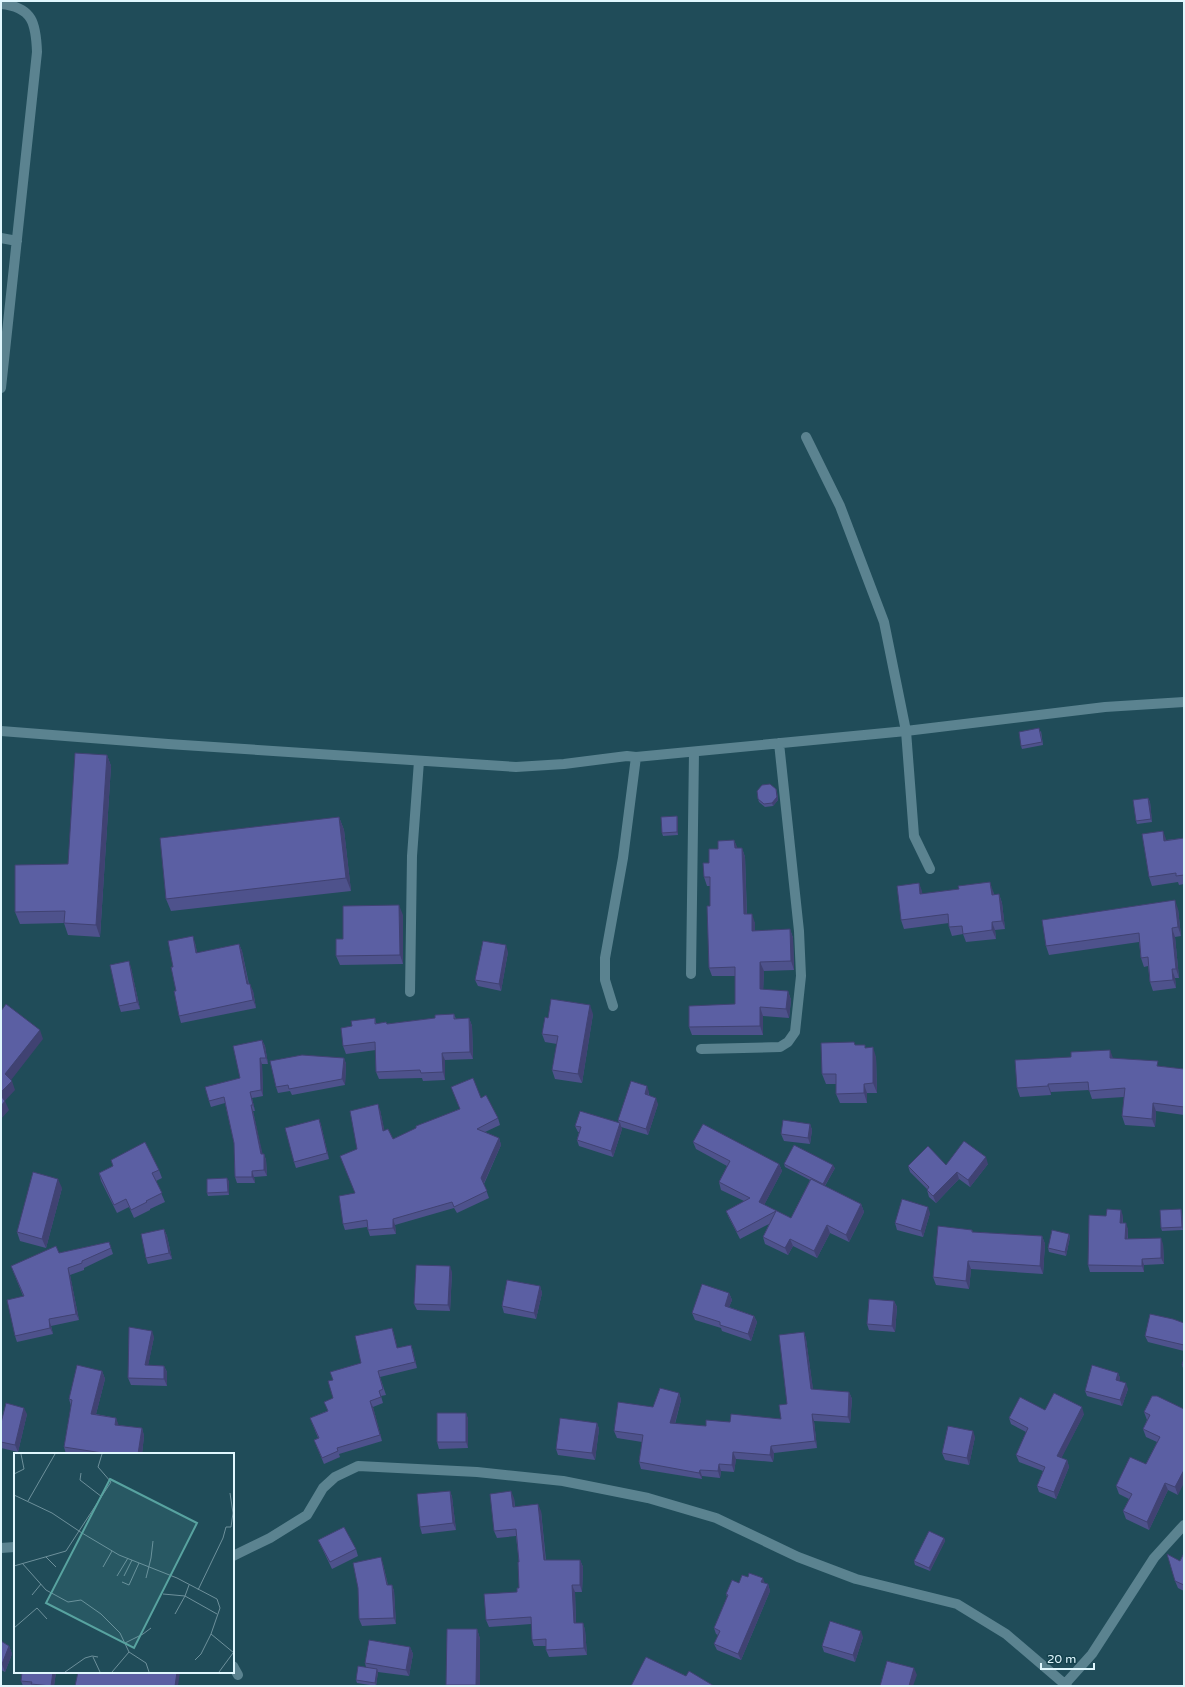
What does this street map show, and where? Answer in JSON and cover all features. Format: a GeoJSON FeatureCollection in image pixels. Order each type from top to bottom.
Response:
{"type":"FeatureCollection","features":[{"type":"Feature","properties":{"kind":"street"},"geometry":{"type":"LineString","coordinates":[[1,4],[11,5],[24,10],[31,17],[36,31],[37,52],[1,388]]}},
{"type":"Feature","properties":{"kind":"street"},"geometry":{"type":"LineString","coordinates":[[1,238],[16,241]]}},
{"type":"Feature","properties":{"kind":"street"},"geometry":{"type":"LineString","coordinates":[[806,437],[840,506],[884,622],[906,731],[914,836],[930,869]]}},
{"type":"Feature","properties":{"kind":"street"},"geometry":{"type":"LineString","coordinates":[[1,731],[168,744],[516,767],[564,764],[627,756],[636,757],[694,752],[906,731],[1105,706],[1184,702]]}},
{"type":"Feature","properties":{"kind":"street"},"geometry":{"type":"LineString","coordinates":[[701,1049],[780,1047],[788,1042],[795,1032],[802,976],[799,931],[779,743]]}},
{"type":"Feature","properties":{"kind":"street"},"geometry":{"type":"LineString","coordinates":[[690,974],[694,752]]}},
{"type":"Feature","properties":{"kind":"street"},"geometry":{"type":"LineString","coordinates":[[613,1006],[605,980],[605,958],[623,858],[636,757]]}},
{"type":"Feature","properties":{"kind":"street"},"geometry":{"type":"LineString","coordinates":[[410,992],[412,856],[419,760]]}},
{"type":"Feature","properties":{"kind":"street"},"geometry":{"type":"LineString","coordinates":[[234,1556],[270,1538],[307,1515],[323,1488],[335,1477],[358,1466],[477,1472],[563,1481],[648,1498],[716,1518],[798,1557],[856,1578],[957,1604],[1006,1634],[1066,1685],[1092,1654],[1154,1558],[1184,1525]]}},
{"type":"Feature","properties":{"kind":"street"},"geometry":{"type":"LineString","coordinates":[[1,1548],[14,1547]]}},
{"type":"Feature","properties":{"kind":"street"},"geometry":{"type":"LineString","coordinates":[[234,1668],[238,1675]]}},
{"type":"Feature","properties":{"kind":"building"},"geometry":{"type":"Polygon","coordinates":[[[1039,728],[1042,742],[1021,746],[1019,732],[1039,728]]]}},
{"type":"Feature","properties":{"kind":"building"},"geometry":{"type":"Polygon","coordinates":[[[75,753],[107,755],[96,925],[64,923],[65,911],[15,912],[15,865],[68,864],[75,753]]]}},
{"type":"Feature","properties":{"kind":"building"},"geometry":{"type":"Polygon","coordinates":[[[770,784],[776,789],[777,797],[772,803],[764,804],[758,799],[757,791],[762,785],[770,784]]]}},
{"type":"Feature","properties":{"kind":"building"},"geometry":{"type":"Polygon","coordinates":[[[1148,798],[1151,819],[1136,821],[1133,800],[1148,798]]]}},
{"type":"Feature","properties":{"kind":"building"},"geometry":{"type":"Polygon","coordinates":[[[677,816],[677,832],[662,833],[661,817],[677,816]]]}},
{"type":"Feature","properties":{"kind":"building"},"geometry":{"type":"Polygon","coordinates":[[[339,817],[346,878],[166,899],[160,838],[339,817]]]}},
{"type":"Feature","properties":{"kind":"building"},"geometry":{"type":"Polygon","coordinates":[[[1163,831],[1164,841],[1184,838],[1184,875],[1176,876],[1176,873],[1149,877],[1142,834],[1163,831]]]}},
{"type":"Feature","properties":{"kind":"building"},"geometry":{"type":"Polygon","coordinates":[[[734,840],[735,848],[742,848],[744,914],[752,914],[752,931],[790,929],[791,961],[760,962],[760,989],[788,991],[786,1009],[760,1007],[760,1026],[689,1027],[689,1006],[735,1004],[735,967],[709,968],[707,906],[710,906],[710,877],[704,877],[703,863],[709,863],[709,849],[718,849],[718,841],[734,840]]]}},
{"type":"Feature","properties":{"kind":"building"},"geometry":{"type":"Polygon","coordinates":[[[990,882],[992,895],[999,894],[1002,921],[992,922],[992,930],[963,934],[962,926],[949,927],[948,914],[901,920],[897,886],[919,883],[920,894],[959,889],[958,886],[990,882]]]}},
{"type":"Feature","properties":{"kind":"building"},"geometry":{"type":"Polygon","coordinates":[[[1175,900],[1178,927],[1172,928],[1176,969],[1172,969],[1173,980],[1150,982],[1148,957],[1141,958],[1139,933],[1046,946],[1042,920],[1175,900]]]}},
{"type":"Feature","properties":{"kind":"building"},"geometry":{"type":"Polygon","coordinates":[[[399,905],[400,955],[336,956],[336,939],[343,939],[343,906],[399,905]]]}},
{"type":"Feature","properties":{"kind":"building"},"geometry":{"type":"Polygon","coordinates":[[[193,936],[196,953],[239,944],[247,984],[250,984],[253,1000],[179,1016],[174,991],[176,991],[168,941],[193,936]]]}},
{"type":"Feature","properties":{"kind":"building"},"geometry":{"type":"Polygon","coordinates":[[[483,941],[506,945],[499,984],[475,980],[483,941]]]}},
{"type":"Feature","properties":{"kind":"building"},"geometry":{"type":"Polygon","coordinates":[[[129,961],[137,1002],[119,1006],[110,965],[129,961]]]}},
{"type":"Feature","properties":{"kind":"building"},"geometry":{"type":"Polygon","coordinates":[[[551,999],[590,1005],[578,1074],[552,1070],[558,1036],[542,1034],[545,1017],[548,1018],[551,999]]]}},
{"type":"Feature","properties":{"kind":"building"},"geometry":{"type":"Polygon","coordinates":[[[6,1004],[40,1030],[5,1074],[12,1081],[1,1092],[1,1011],[6,1004]]]}},
{"type":"Feature","properties":{"kind":"building"},"geometry":{"type":"Polygon","coordinates":[[[454,1014],[454,1019],[469,1018],[470,1052],[442,1053],[443,1072],[421,1073],[420,1070],[376,1072],[375,1042],[343,1046],[341,1028],[352,1026],[351,1021],[375,1018],[375,1024],[386,1022],[387,1024],[435,1018],[435,1015],[454,1014]]]}},
{"type":"Feature","properties":{"kind":"building"},"geometry":{"type":"Polygon","coordinates":[[[262,1040],[266,1058],[260,1058],[261,1090],[250,1092],[253,1105],[251,1105],[261,1154],[264,1154],[264,1170],[252,1171],[252,1177],[235,1177],[234,1143],[224,1097],[209,1101],[205,1087],[240,1078],[233,1046],[262,1040]]]}},
{"type":"Feature","properties":{"kind":"building"},"geometry":{"type":"Polygon","coordinates":[[[854,1042],[855,1045],[865,1045],[865,1048],[873,1047],[873,1083],[864,1084],[864,1093],[836,1094],[836,1074],[822,1074],[821,1043],[854,1042]]]}},
{"type":"Feature","properties":{"kind":"building"},"geometry":{"type":"Polygon","coordinates":[[[1110,1050],[1110,1058],[1158,1061],[1157,1066],[1184,1069],[1184,1107],[1153,1103],[1152,1119],[1122,1116],[1125,1088],[1089,1091],[1088,1082],[1048,1084],[1048,1086],[1017,1088],[1015,1060],[1071,1057],[1071,1052],[1110,1050]]]}},
{"type":"Feature","properties":{"kind":"building"},"geometry":{"type":"Polygon","coordinates":[[[302,1055],[344,1058],[342,1079],[289,1089],[288,1085],[276,1087],[270,1061],[302,1055]]]}},
{"type":"Feature","properties":{"kind":"building"},"geometry":{"type":"Polygon","coordinates":[[[473,1078],[481,1098],[486,1095],[498,1118],[477,1129],[499,1138],[481,1178],[487,1191],[454,1207],[452,1202],[393,1219],[393,1228],[368,1230],[367,1220],[343,1224],[339,1196],[355,1193],[340,1156],[357,1149],[350,1111],[378,1104],[383,1131],[388,1129],[393,1139],[416,1128],[416,1126],[460,1109],[451,1087],[473,1078]]]}},
{"type":"Feature","properties":{"kind":"building"},"geometry":{"type":"Polygon","coordinates":[[[631,1081],[647,1086],[645,1094],[656,1098],[646,1129],[618,1120],[631,1081]]]}},
{"type":"Feature","properties":{"kind":"building"},"geometry":{"type":"Polygon","coordinates":[[[1,1096],[5,1101],[1,1106],[1,1096]]]}},
{"type":"Feature","properties":{"kind":"building"},"geometry":{"type":"Polygon","coordinates":[[[580,1111],[620,1123],[611,1151],[577,1140],[581,1127],[575,1126],[580,1111]]]}},
{"type":"Feature","properties":{"kind":"building"},"geometry":{"type":"Polygon","coordinates":[[[319,1119],[327,1153],[294,1162],[285,1128],[319,1119]]]}},
{"type":"Feature","properties":{"kind":"building"},"geometry":{"type":"Polygon","coordinates":[[[783,1120],[810,1124],[808,1138],[781,1134],[783,1120]]]}},
{"type":"Feature","properties":{"kind":"building"},"geometry":{"type":"Polygon","coordinates":[[[703,1124],[779,1164],[759,1202],[791,1218],[811,1179],[861,1204],[846,1235],[827,1225],[814,1251],[790,1239],[785,1248],[763,1237],[776,1211],[737,1232],[726,1211],[750,1198],[719,1182],[730,1161],[693,1142],[703,1124]]]}},
{"type":"Feature","properties":{"kind":"building"},"geometry":{"type":"Polygon","coordinates":[[[964,1141],[986,1157],[968,1180],[957,1172],[933,1196],[927,1190],[929,1187],[908,1166],[928,1146],[946,1165],[964,1141]]]}},
{"type":"Feature","properties":{"kind":"building"},"geometry":{"type":"Polygon","coordinates":[[[145,1142],[159,1170],[152,1173],[162,1193],[131,1210],[126,1199],[114,1205],[99,1173],[113,1166],[111,1160],[145,1142]]]}},
{"type":"Feature","properties":{"kind":"building"},"geometry":{"type":"Polygon","coordinates":[[[794,1145],[833,1165],[823,1184],[784,1164],[794,1145]]]}},
{"type":"Feature","properties":{"kind":"building"},"geometry":{"type":"Polygon","coordinates":[[[33,1172],[58,1179],[42,1239],[17,1232],[33,1172]]]}},
{"type":"Feature","properties":{"kind":"building"},"geometry":{"type":"Polygon","coordinates":[[[227,1178],[228,1192],[207,1193],[207,1179],[227,1178]]]}},
{"type":"Feature","properties":{"kind":"building"},"geometry":{"type":"Polygon","coordinates":[[[902,1199],[928,1207],[921,1231],[895,1223],[902,1199]]]}},
{"type":"Feature","properties":{"kind":"building"},"geometry":{"type":"Polygon","coordinates":[[[1107,1209],[1121,1210],[1120,1223],[1126,1223],[1125,1239],[1161,1238],[1161,1258],[1142,1259],[1142,1266],[1088,1265],[1089,1215],[1106,1216],[1107,1209]]]}},
{"type":"Feature","properties":{"kind":"building"},"geometry":{"type":"Polygon","coordinates":[[[1181,1209],[1182,1227],[1161,1228],[1160,1210],[1181,1209]]]}},
{"type":"Feature","properties":{"kind":"building"},"geometry":{"type":"Polygon","coordinates":[[[938,1226],[972,1230],[972,1232],[1042,1236],[1040,1266],[968,1261],[966,1281],[933,1277],[938,1226]]]}},
{"type":"Feature","properties":{"kind":"building"},"geometry":{"type":"Polygon","coordinates":[[[164,1229],[169,1253],[146,1258],[141,1234],[164,1229]]]}},
{"type":"Feature","properties":{"kind":"building"},"geometry":{"type":"Polygon","coordinates":[[[1052,1230],[1069,1234],[1065,1252],[1048,1248],[1052,1230]]]}},
{"type":"Feature","properties":{"kind":"building"},"geometry":{"type":"Polygon","coordinates":[[[109,1242],[111,1248],[82,1261],[82,1263],[68,1268],[76,1314],[49,1319],[50,1328],[15,1336],[7,1300],[24,1296],[11,1266],[56,1246],[59,1253],[109,1242]]]}},
{"type":"Feature","properties":{"kind":"building"},"geometry":{"type":"Polygon","coordinates":[[[416,1265],[450,1266],[448,1305],[414,1304],[416,1265]]]}},
{"type":"Feature","properties":{"kind":"building"},"geometry":{"type":"Polygon","coordinates":[[[507,1280],[540,1286],[534,1313],[502,1306],[507,1280]]]}},
{"type":"Feature","properties":{"kind":"building"},"geometry":{"type":"Polygon","coordinates":[[[702,1284],[729,1293],[725,1306],[754,1316],[748,1334],[720,1325],[720,1322],[692,1313],[702,1284]]]}},
{"type":"Feature","properties":{"kind":"building"},"geometry":{"type":"Polygon","coordinates":[[[869,1299],[894,1301],[892,1326],[867,1324],[869,1299]]]}},
{"type":"Feature","properties":{"kind":"building"},"geometry":{"type":"Polygon","coordinates":[[[1150,1314],[1184,1323],[1184,1345],[1145,1336],[1150,1314]]]}},
{"type":"Feature","properties":{"kind":"building"},"geometry":{"type":"Polygon","coordinates":[[[129,1327],[152,1331],[145,1365],[164,1366],[164,1379],[128,1378],[129,1327]]]}},
{"type":"Feature","properties":{"kind":"building"},"geometry":{"type":"Polygon","coordinates":[[[392,1328],[397,1348],[411,1345],[415,1362],[378,1371],[383,1389],[379,1391],[381,1397],[370,1401],[380,1435],[337,1448],[338,1451],[322,1458],[314,1440],[319,1438],[310,1418],[328,1411],[324,1402],[333,1398],[328,1381],[333,1380],[330,1372],[361,1363],[355,1336],[392,1328]]]}},
{"type":"Feature","properties":{"kind":"building"},"geometry":{"type":"Polygon","coordinates":[[[804,1332],[811,1389],[849,1392],[848,1417],[812,1414],[815,1441],[771,1446],[770,1455],[733,1452],[732,1465],[719,1464],[718,1471],[700,1470],[699,1473],[639,1462],[643,1435],[614,1431],[618,1402],[653,1407],[660,1388],[679,1393],[670,1423],[706,1426],[706,1420],[730,1422],[731,1414],[781,1419],[779,1405],[787,1404],[779,1335],[804,1332]]]}},
{"type":"Feature","properties":{"kind":"building"},"geometry":{"type":"Polygon","coordinates":[[[77,1365],[102,1371],[91,1414],[116,1418],[115,1425],[142,1428],[138,1453],[103,1453],[64,1447],[72,1400],[69,1399],[77,1365]]]}},
{"type":"Feature","properties":{"kind":"building"},"geometry":{"type":"Polygon","coordinates":[[[1092,1365],[1118,1373],[1116,1380],[1126,1383],[1120,1400],[1085,1391],[1092,1365]]]}},
{"type":"Feature","properties":{"kind":"building"},"geometry":{"type":"Polygon","coordinates":[[[1054,1393],[1082,1407],[1057,1456],[1067,1460],[1054,1492],[1037,1486],[1045,1467],[1016,1455],[1028,1428],[1009,1418],[1020,1397],[1045,1410],[1054,1393]]]}},
{"type":"Feature","properties":{"kind":"building"},"geometry":{"type":"Polygon","coordinates":[[[1152,1396],[1157,1396],[1184,1409],[1184,1470],[1175,1487],[1165,1483],[1147,1522],[1123,1511],[1132,1494],[1116,1486],[1130,1457],[1146,1464],[1160,1437],[1143,1429],[1150,1415],[1144,1412],[1152,1396]]]}},
{"type":"Feature","properties":{"kind":"building"},"geometry":{"type":"Polygon","coordinates":[[[6,1403],[24,1408],[15,1445],[1,1442],[1,1423],[6,1403]]]}},
{"type":"Feature","properties":{"kind":"building"},"geometry":{"type":"Polygon","coordinates":[[[437,1413],[466,1413],[466,1442],[437,1442],[437,1413]]]}},
{"type":"Feature","properties":{"kind":"building"},"geometry":{"type":"Polygon","coordinates":[[[560,1418],[597,1423],[592,1453],[556,1449],[560,1418]]]}},
{"type":"Feature","properties":{"kind":"building"},"geometry":{"type":"Polygon","coordinates":[[[948,1426],[973,1431],[967,1458],[942,1453],[948,1426]]]}},
{"type":"Feature","properties":{"kind":"building"},"geometry":{"type":"Polygon","coordinates":[[[450,1491],[453,1523],[420,1527],[417,1494],[450,1491]]]}},
{"type":"Feature","properties":{"kind":"building"},"geometry":{"type":"Polygon","coordinates":[[[511,1491],[513,1507],[538,1504],[544,1560],[580,1560],[580,1585],[572,1585],[574,1623],[583,1623],[584,1648],[546,1650],[546,1639],[532,1640],[531,1617],[486,1620],[484,1594],[517,1592],[517,1588],[519,1588],[519,1562],[516,1529],[494,1531],[490,1494],[511,1491]]]}},
{"type":"Feature","properties":{"kind":"building"},"geometry":{"type":"Polygon","coordinates":[[[344,1527],[356,1549],[330,1562],[318,1540],[344,1527]]]}},
{"type":"Feature","properties":{"kind":"building"},"geometry":{"type":"Polygon","coordinates":[[[929,1531],[944,1538],[929,1568],[914,1561],[929,1531]]]}},
{"type":"Feature","properties":{"kind":"building"},"geometry":{"type":"Polygon","coordinates":[[[1184,1553],[1184,1585],[1175,1581],[1167,1554],[1180,1561],[1184,1553]]]}},
{"type":"Feature","properties":{"kind":"building"},"geometry":{"type":"Polygon","coordinates":[[[381,1557],[387,1585],[392,1585],[394,1618],[359,1619],[358,1588],[353,1563],[381,1557]]]}},
{"type":"Feature","properties":{"kind":"building"},"geometry":{"type":"Polygon","coordinates":[[[749,1573],[763,1578],[761,1582],[768,1584],[738,1654],[714,1644],[720,1631],[714,1628],[728,1595],[726,1594],[732,1580],[739,1583],[742,1575],[748,1577],[749,1573]]]}},
{"type":"Feature","properties":{"kind":"building"},"geometry":{"type":"Polygon","coordinates":[[[830,1621],[861,1631],[853,1655],[822,1646],[830,1621]]]}},
{"type":"Feature","properties":{"kind":"building"},"geometry":{"type":"Polygon","coordinates":[[[447,1629],[477,1629],[476,1685],[446,1685],[447,1629]]]}},
{"type":"Feature","properties":{"kind":"building"},"geometry":{"type":"Polygon","coordinates":[[[369,1640],[410,1647],[406,1670],[365,1663],[369,1640]]]}},
{"type":"Feature","properties":{"kind":"building"},"geometry":{"type":"Polygon","coordinates":[[[1,1641],[9,1646],[2,1664],[1,1663],[1,1641]]]}},
{"type":"Feature","properties":{"kind":"building"},"geometry":{"type":"Polygon","coordinates":[[[646,1657],[686,1676],[689,1671],[714,1686],[631,1686],[646,1657]]]}},
{"type":"Feature","properties":{"kind":"building"},"geometry":{"type":"Polygon","coordinates":[[[887,1661],[914,1668],[909,1686],[880,1686],[887,1661]]]}},
{"type":"Feature","properties":{"kind":"building"},"geometry":{"type":"Polygon","coordinates":[[[358,1666],[377,1669],[375,1683],[356,1680],[358,1666]]]}},
{"type":"Feature","properties":{"kind":"building"},"geometry":{"type":"Polygon","coordinates":[[[22,1673],[53,1673],[51,1686],[31,1684],[32,1682],[21,1681],[22,1673]]]}},
{"type":"Feature","properties":{"kind":"building"},"geometry":{"type":"Polygon","coordinates":[[[78,1673],[177,1673],[175,1686],[75,1686],[78,1673]]]}}]}
